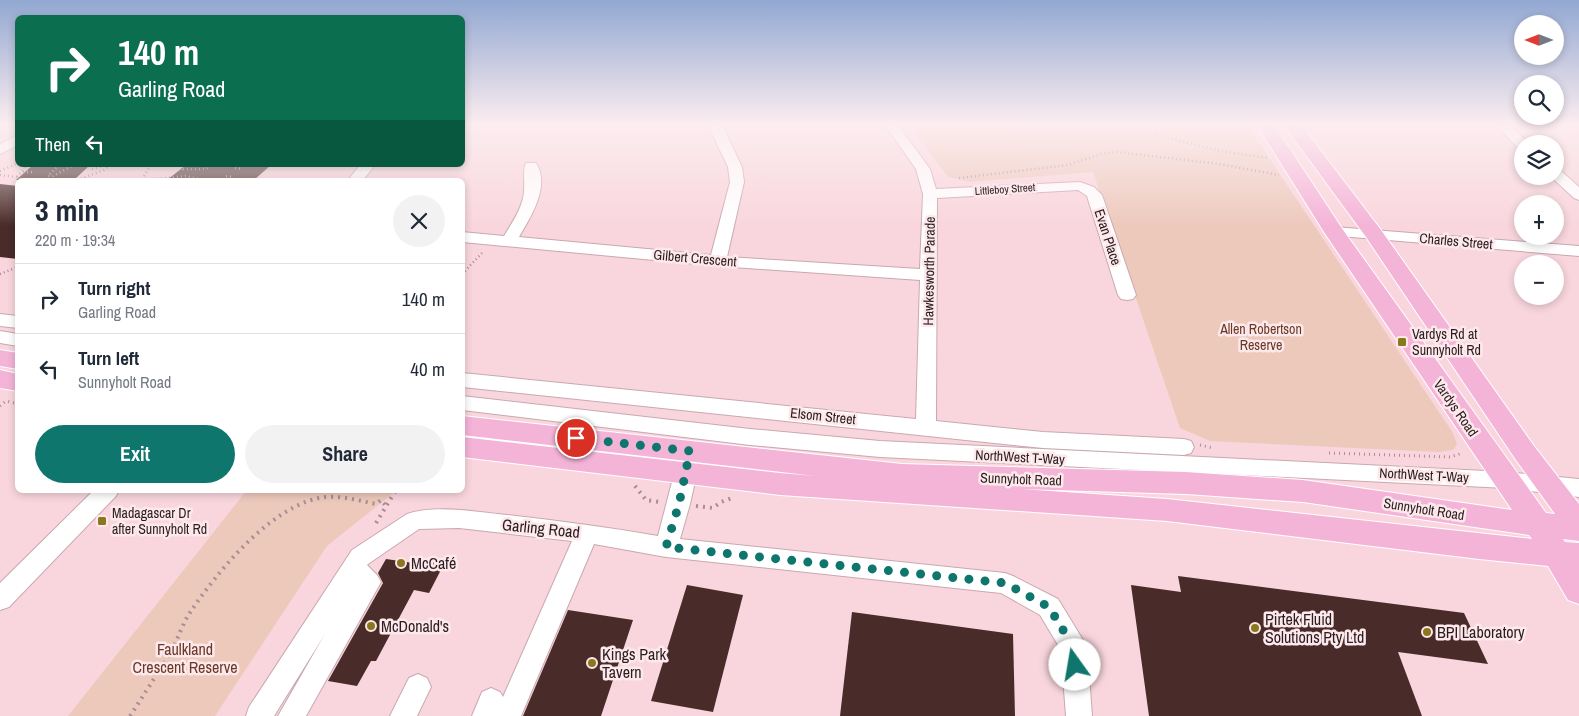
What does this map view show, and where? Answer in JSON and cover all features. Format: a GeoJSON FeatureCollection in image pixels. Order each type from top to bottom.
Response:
{"type":"FeatureCollection","features":[{"type":"Feature","properties":{"kind":"main road","name":"Vardys Road"},"geometry":{"type":"LineString","coordinates":[[1281,158],[1286,168],[1334,232],[1506,480],[1538,524],[1569,555],[1579,591]]}},
{"type":"Feature","properties":{"kind":"main road"},"geometry":{"type":"LineString","coordinates":[[1317,158],[1374,234],[1579,527]]}},
{"type":"Feature","properties":{"kind":"main road"},"geometry":{"type":"LineString","coordinates":[[0,358],[15,360]]}},
{"type":"Feature","properties":{"kind":"main road"},"geometry":{"type":"LineString","coordinates":[[0,379],[15,382]]}},
{"type":"Feature","properties":{"kind":"main road","name":"Sunnyholt Road"},"geometry":{"type":"LineString","coordinates":[[465,426],[688,463],[890,493],[1167,510],[1479,547],[1569,555]]}},
{"type":"Feature","properties":{"kind":"main road","name":"Sunnyholt Road"},"geometry":{"type":"LineString","coordinates":[[465,447],[688,463],[902,475],[1186,483],[1303,491],[1476,517],[1579,527]]}},
{"type":"Feature","properties":{"kind":"street"},"geometry":{"type":"LineString","coordinates":[[718,261],[737,182],[735,167],[731,158]]}},
{"type":"Feature","properties":{"kind":"street","name":"Hawkesworth Parade"},"geometry":{"type":"LineString","coordinates":[[915,158],[923,169],[930,194],[926,428]]}},
{"type":"Feature","properties":{"kind":"street"},"geometry":{"type":"LineString","coordinates":[[501,241],[528,209],[534,182],[531,166]]}},
{"type":"Feature","properties":{"kind":"street"},"geometry":{"type":"LineString","coordinates":[[357,178],[366,167]]}},
{"type":"Feature","properties":{"kind":"street"},"geometry":{"type":"LineString","coordinates":[[1564,181],[1579,195]]}},
{"type":"Feature","properties":{"kind":"street","name":"Littleboy Street"},"geometry":{"type":"LineString","coordinates":[[930,194],[1080,186]]}},
{"type":"Feature","properties":{"kind":"street","name":"Evan Place"},"geometry":{"type":"LineString","coordinates":[[1080,186],[1089,190],[1094,195],[1128,295]]}},
{"type":"Feature","properties":{"kind":"street","name":"Charles Street"},"geometry":{"type":"LineString","coordinates":[[1334,232],[1579,251]]}},
{"type":"Feature","properties":{"kind":"street","name":"Gilbert Crescent"},"geometry":{"type":"LineString","coordinates":[[465,237],[718,261],[928,275]]}},
{"type":"Feature","properties":{"kind":"street"},"geometry":{"type":"LineString","coordinates":[[0,320],[15,322]]}},
{"type":"Feature","properties":{"kind":"street"},"geometry":{"type":"LineString","coordinates":[[0,337],[15,340]]}},
{"type":"Feature","properties":{"kind":"street","name":"Elsom Street"},"geometry":{"type":"LineString","coordinates":[[465,380],[1081,443],[1184,447]]}},
{"type":"Feature","properties":{"kind":"street","name":"NorthWest T-Way"},"geometry":{"type":"LineString","coordinates":[[465,403],[750,437],[880,449],[1506,480],[1579,488]]}},
{"type":"Feature","properties":{"kind":"street"},"geometry":{"type":"LineString","coordinates":[[666,547],[679,504],[688,463]]}},
{"type":"Feature","properties":{"kind":"street"},"geometry":{"type":"LineString","coordinates":[[71,527],[92,493]]}},
{"type":"Feature","properties":{"kind":"street"},"geometry":{"type":"LineString","coordinates":[[0,599],[105,493]]}},
{"type":"Feature","properties":{"kind":"street","name":"Garling Road"},"geometry":{"type":"LineString","coordinates":[[354,568],[360,558],[415,520],[459,519],[587,533],[666,547],[1005,583],[1049,607],[1074,648],[1079,716]]}},
{"type":"Feature","properties":{"kind":"street"},"geometry":{"type":"LineString","coordinates":[[495,711],[587,533]]}},
{"type":"Feature","properties":{"kind":"street"},"geometry":{"type":"LineString","coordinates":[[260,716],[354,568],[369,582],[290,716]]}},
{"type":"Feature","properties":{"kind":"street"},"geometry":{"type":"LineString","coordinates":[[277,716],[288,697],[316,673]]}},
{"type":"Feature","properties":{"kind":"street"},"geometry":{"type":"LineString","coordinates":[[403,716],[418,687]]}},
{"type":"Feature","properties":{"kind":"path"},"geometry":{"type":"LineString","coordinates":[[953,180],[1068,165],[1088,158]]}},
{"type":"Feature","properties":{"kind":"path"},"geometry":{"type":"LineString","coordinates":[[1172,158],[1219,164],[1286,168]]}},
{"type":"Feature","properties":{"kind":"path"},"geometry":{"type":"LineString","coordinates":[[1250,158],[1286,168]]}},
{"type":"Feature","properties":{"kind":"path"},"geometry":{"type":"LineString","coordinates":[[0,171],[15,165]]}},
{"type":"Feature","properties":{"kind":"path"},"geometry":{"type":"LineString","coordinates":[[0,175],[16,177],[26,167]]}},
{"type":"Feature","properties":{"kind":"path"},"geometry":{"type":"LineString","coordinates":[[50,176],[48,176],[57,167]]}},
{"type":"Feature","properties":{"kind":"path"},"geometry":{"type":"LineString","coordinates":[[48,178],[70,167]]}},
{"type":"Feature","properties":{"kind":"path"},"geometry":{"type":"LineString","coordinates":[[92,169],[99,167]]}},
{"type":"Feature","properties":{"kind":"path"},"geometry":{"type":"LineString","coordinates":[[82,178],[108,167]]}},
{"type":"Feature","properties":{"kind":"path"},"geometry":{"type":"LineString","coordinates":[[150,167],[145,178],[201,178]]}},
{"type":"Feature","properties":{"kind":"path"},"geometry":{"type":"LineString","coordinates":[[182,167],[183,169],[191,170],[206,170],[210,167]]}},
{"type":"Feature","properties":{"kind":"path"},"geometry":{"type":"LineString","coordinates":[[236,168],[242,169]]}},
{"type":"Feature","properties":{"kind":"path"},"geometry":{"type":"LineString","coordinates":[[22,172],[33,172]]}},
{"type":"Feature","properties":{"kind":"path"},"geometry":{"type":"LineString","coordinates":[[226,176],[232,177]]}},
{"type":"Feature","properties":{"kind":"path"},"geometry":{"type":"LineString","coordinates":[[465,271],[501,241]]}},
{"type":"Feature","properties":{"kind":"path"},"geometry":{"type":"LineString","coordinates":[[0,274],[15,268]]}},
{"type":"Feature","properties":{"kind":"path"},"geometry":{"type":"LineString","coordinates":[[0,406],[6,401],[15,403]]}},
{"type":"Feature","properties":{"kind":"path"},"geometry":{"type":"LineString","coordinates":[[1184,447],[1196,444],[1221,450]]}},
{"type":"Feature","properties":{"kind":"path"},"geometry":{"type":"LineString","coordinates":[[1322,453],[1450,457],[1460,455],[1460,452],[1466,453]]}},
{"type":"Feature","properties":{"kind":"path"},"geometry":{"type":"LineString","coordinates":[[130,716],[170,653],[188,616],[205,592],[229,561],[278,516],[304,502],[326,497],[343,497],[376,504],[381,500],[387,507],[394,493]]}},
{"type":"Feature","properties":{"kind":"green space","name":"Allen Robertson Reserve"},"geometry":{"type":"Polygon","coordinates":[[[934,158],[1269,158],[1453,433],[1457,444],[1453,450],[1439,452],[1210,441],[1180,428],[1093,172],[969,182],[948,177],[934,158]]]}},
{"type":"Feature","properties":{"kind":"green space","name":"Faulkland Crescent Reserve"},"geometry":{"type":"Polygon","coordinates":[[[245,493],[393,493],[327,546],[215,716],[68,716],[245,493]]]}},
{"type":"Feature","properties":{"kind":"building"},"geometry":{"type":"Polygon","coordinates":[[[31,167],[88,167],[76,178],[18,178],[31,167]]]}},
{"type":"Feature","properties":{"kind":"building"},"geometry":{"type":"Polygon","coordinates":[[[183,167],[269,167],[256,178],[170,178],[183,167]]]}},
{"type":"Feature","properties":{"kind":"building"},"geometry":{"type":"Polygon","coordinates":[[[0,184],[15,186],[15,259],[0,257],[0,184]]]}},
{"type":"Feature","properties":{"kind":"building","name":"McDonald's"},"geometry":{"type":"Polygon","coordinates":[[[386,559],[427,565],[429,560],[445,562],[429,593],[414,590],[376,661],[371,661],[357,686],[328,681],[383,583],[378,573],[386,559]]]}},
{"type":"Feature","properties":{"kind":"building","name":"Pirtek Fluid Solutions Pty Ltd"},"geometry":{"type":"Polygon","coordinates":[[[1178,576],[1464,613],[1488,664],[1398,652],[1422,716],[1149,716],[1131,585],[1181,592],[1178,576]]]}},
{"type":"Feature","properties":{"kind":"building"},"geometry":{"type":"Polygon","coordinates":[[[687,585],[743,595],[713,712],[651,701],[687,585]]]}},
{"type":"Feature","properties":{"kind":"building"},"geometry":{"type":"Polygon","coordinates":[[[568,610],[633,620],[601,716],[523,716],[568,610]]]}},
{"type":"Feature","properties":{"kind":"building"},"geometry":{"type":"Polygon","coordinates":[[[852,612],[1013,634],[1015,716],[840,716],[852,612]]]}},
{"type":"Feature","properties":{"kind":"place","name":"Vardys Rd at Sunnyholt Rd"},"geometry":{"type":"Point","coordinates":[1402,342]}},
{"type":"Feature","properties":{"kind":"place","name":"Madagascar Dr after Sunnyholt Rd"},"geometry":{"type":"Point","coordinates":[102,521]}},
{"type":"Feature","properties":{"kind":"place","name":"McCafé"},"geometry":{"type":"Point","coordinates":[401,563]}},
{"type":"Feature","properties":{"kind":"place","name":"McDonald's"},"geometry":{"type":"Point","coordinates":[371,626]}},
{"type":"Feature","properties":{"kind":"place","name":"Pirtek Fluid Solutions Pty Ltd"},"geometry":{"type":"Point","coordinates":[1255,628]}},
{"type":"Feature","properties":{"kind":"place","name":"BPI Laboratory"},"geometry":{"type":"Point","coordinates":[1427,632]}},
{"type":"Feature","properties":{"kind":"place","name":"Kings Park Tavern"},"geometry":{"type":"Point","coordinates":[592,663]}},
{"type":"Feature","properties":{"kind":"route"},"geometry":{"type":"LineString","coordinates":[[576,438],[690,451],[679,504],[666,547],[1005,583],[1049,607],[1074,648],[1075,665]]}}]}
